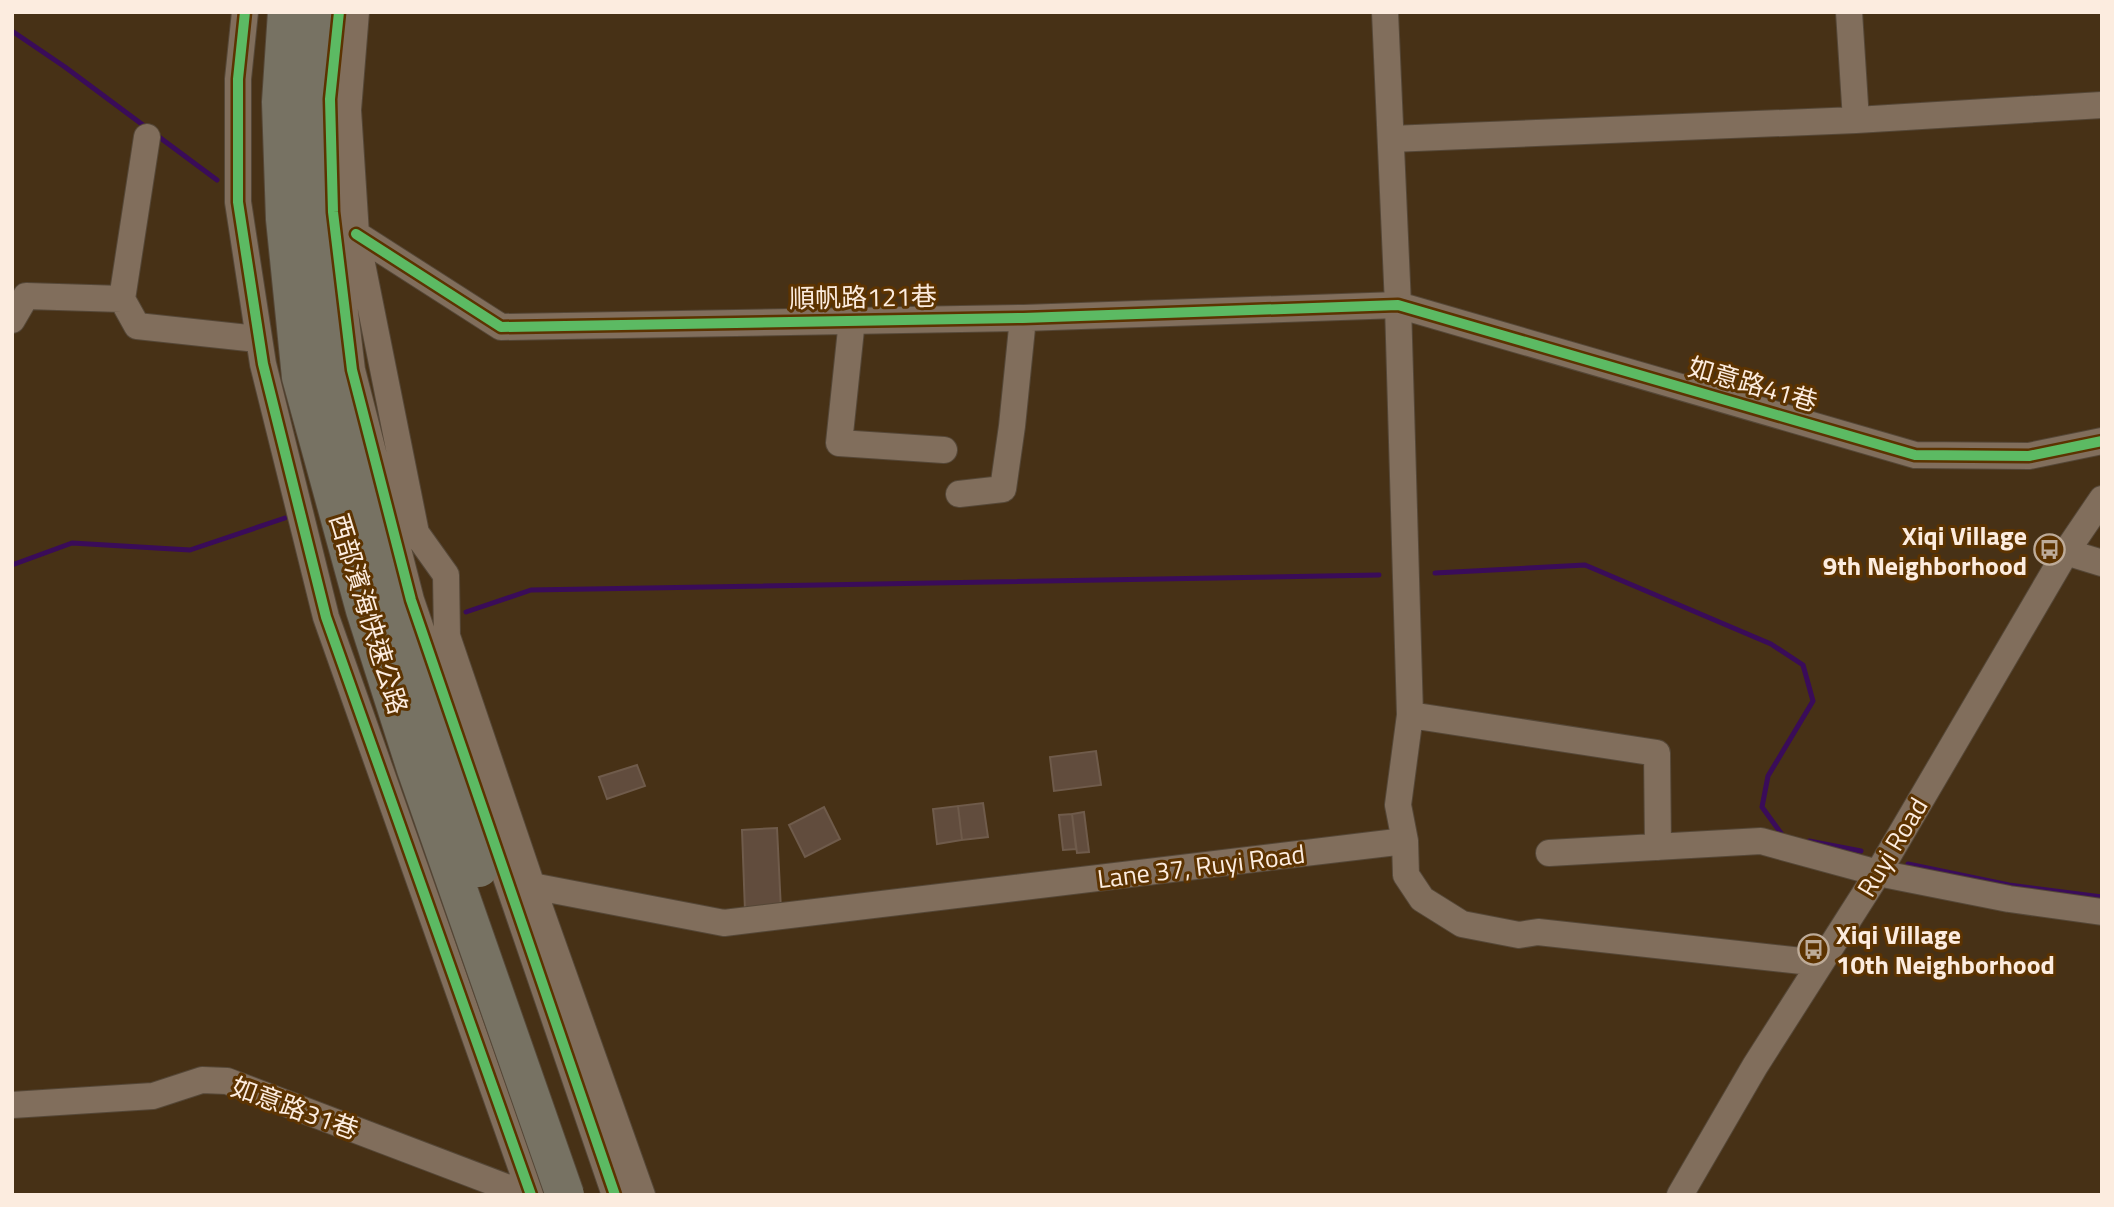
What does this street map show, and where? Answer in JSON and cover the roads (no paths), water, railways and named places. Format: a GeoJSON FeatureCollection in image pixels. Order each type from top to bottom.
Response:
{"type":"FeatureCollection","features":[{"type":"Feature","properties":{"kind":"highway","name":"西部濱海快速公路"},"geometry":{"type":"LineString","coordinates":[[287,12],[281,102],[284,206],[301,377],[365,610],[407,743],[565,1195]]}},
{"type":"Feature","properties":{"kind":"highway","name":"西部濱海快速公路"},"geometry":{"type":"LineString","coordinates":[[319,12],[310,97],[310,212],[333,372],[400,626],[446,773],[591,1195]]}},
{"type":"Feature","properties":{"kind":"street"},"geometry":{"type":"LineString","coordinates":[[245,12],[238,79],[238,202],[263,364],[326,617],[529,1195]]}},
{"type":"Feature","properties":{"kind":"street"},"geometry":{"type":"LineString","coordinates":[[339,12],[330,99],[333,212],[352,370],[411,600],[615,1195]]}},
{"type":"Feature","properties":{"kind":"street"},"geometry":{"type":"LineString","coordinates":[[356,12],[348,110],[356,234],[416,533],[446,575],[447,636],[642,1195]]}},
{"type":"Feature","properties":{"kind":"street"},"geometry":{"type":"LineString","coordinates":[[1385,12],[1398,305],[1410,715],[1398,805],[1405,841],[1406,875],[1422,899],[1462,924],[1519,935],[1538,932],[1820,962]]}},
{"type":"Feature","properties":{"kind":"street"},"geometry":{"type":"LineString","coordinates":[[1849,12],[1856,120]]}},
{"type":"Feature","properties":{"kind":"street"},"geometry":{"type":"LineString","coordinates":[[1391,139],[1856,120],[2102,105]]}},
{"type":"Feature","properties":{"kind":"street"},"geometry":{"type":"LineString","coordinates":[[147,137],[122,299],[137,326],[248,338]]}},
{"type":"Feature","properties":{"kind":"street","name":"順帆路121巷"},"geometry":{"type":"LineString","coordinates":[[356,234],[501,327],[1023,318],[1398,305]]}},
{"type":"Feature","properties":{"kind":"street"},"geometry":{"type":"LineString","coordinates":[[12,320],[26,296],[122,299]]}},
{"type":"Feature","properties":{"kind":"street","name":"如意路41巷"},"geometry":{"type":"LineString","coordinates":[[1398,305],[1915,455],[2029,456],[2102,442]]}},
{"type":"Feature","properties":{"kind":"street"},"geometry":{"type":"LineString","coordinates":[[959,494],[1003,489],[1023,318]]}},
{"type":"Feature","properties":{"kind":"street"},"geometry":{"type":"LineString","coordinates":[[852,320],[839,443],[944,450]]}},
{"type":"Feature","properties":{"kind":"street","name":"Ruyi Road"},"geometry":{"type":"LineString","coordinates":[[1680,1195],[1755,1066],[1878,873],[2066,552],[2102,499]]}},
{"type":"Feature","properties":{"kind":"street"},"geometry":{"type":"LineString","coordinates":[[2066,552],[2102,562]]}},
{"type":"Feature","properties":{"kind":"street"},"geometry":{"type":"LineString","coordinates":[[1410,715],[1657,753],[1658,847]]}},
{"type":"Feature","properties":{"kind":"street","name":"Lane 37, Ruyi Road"},"geometry":{"type":"LineString","coordinates":[[532,886],[724,923],[1405,841]]}},
{"type":"Feature","properties":{"kind":"street"},"geometry":{"type":"LineString","coordinates":[[1549,853],[1761,841],[1878,873],[2009,899],[2102,912]]}},
{"type":"Feature","properties":{"kind":"street","name":"如意路31巷"},"geometry":{"type":"LineString","coordinates":[[12,1105],[153,1096],[202,1080],[227,1081],[529,1195]]}},
{"type":"Feature","properties":{"kind":"waterway"},"geometry":{"type":"LineString","coordinates":[[12,31],[147,128]]}},
{"type":"Feature","properties":{"kind":"waterway"},"geometry":{"type":"LineString","coordinates":[[155,134],[217,180]]}},
{"type":"Feature","properties":{"kind":"waterway"},"geometry":{"type":"LineString","coordinates":[[12,565],[72,543],[190,550],[285,518]]}},
{"type":"Feature","properties":{"kind":"waterway"},"geometry":{"type":"LineString","coordinates":[[1435,573],[1585,565],[1771,644],[1803,665],[1813,701],[1768,776],[1762,807],[1786,837]]}},
{"type":"Feature","properties":{"kind":"waterway"},"geometry":{"type":"LineString","coordinates":[[466,612],[531,590],[1379,575]]}},
{"type":"Feature","properties":{"kind":"waterway"},"geometry":{"type":"LineString","coordinates":[[1809,841],[1861,851]]}},
{"type":"Feature","properties":{"kind":"waterway"},"geometry":{"type":"LineString","coordinates":[[1908,864],[2009,885],[2102,897]]}},
{"type":"Feature","properties":{"kind":"place","name":"Xiqi Village 9th Neighborhood"},"geometry":{"type":"Point","coordinates":[2050,550]}},
{"type":"Feature","properties":{"kind":"place","name":"Xiqi Village 10th Neighborhood"},"geometry":{"type":"Point","coordinates":[1813,949]}}]}
